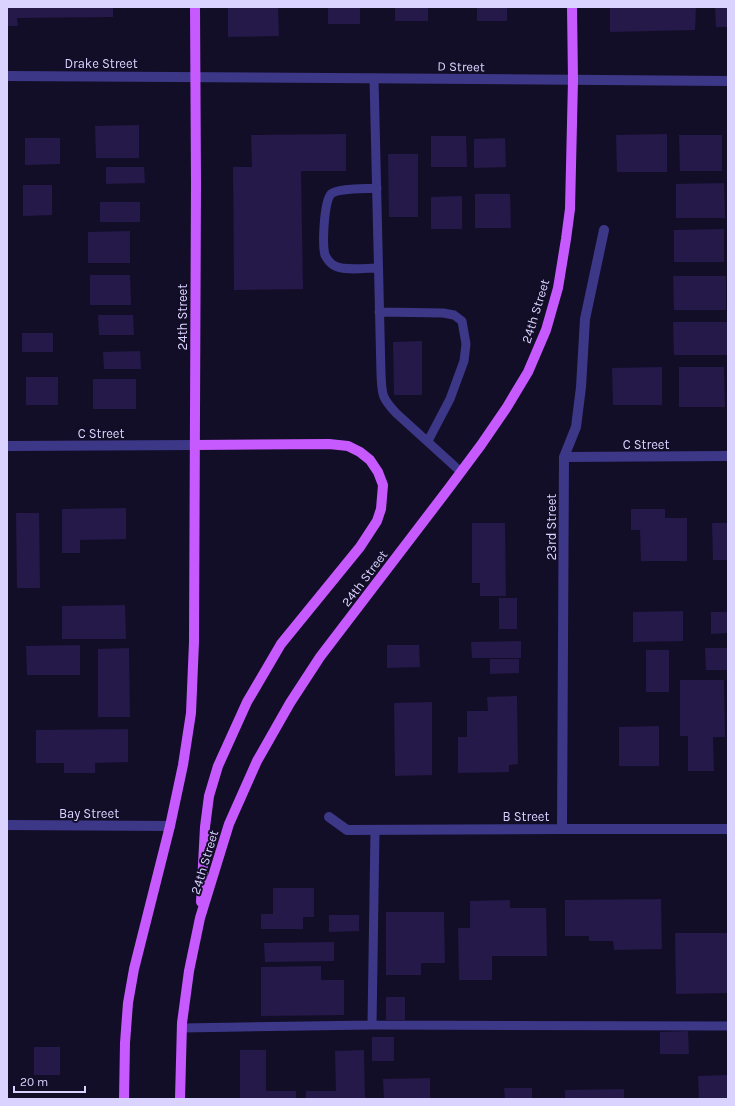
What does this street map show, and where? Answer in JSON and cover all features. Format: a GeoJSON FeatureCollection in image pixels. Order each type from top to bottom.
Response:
{"type":"FeatureCollection","features":[{"type":"Feature","properties":{"kind":"main road","name":"24th Street"},"geometry":{"type":"LineString","coordinates":[[124,1099],[125,1044],[128,1003],[134,969],[184,765],[191,713],[194,642],[196,184],[194,76],[195,7]]}},
{"type":"Feature","properties":{"kind":"main road"},"geometry":{"type":"LineString","coordinates":[[572,7],[572,80]]}},
{"type":"Feature","properties":{"kind":"main road","name":"24th Street"},"geometry":{"type":"LineString","coordinates":[[180,1099],[182,1028],[189,971],[200,918],[229,824],[257,761],[290,703],[320,657],[461,472],[507,407],[528,372],[546,330],[558,288],[570,209],[572,80]]}},
{"type":"Feature","properties":{"kind":"main road"},"geometry":{"type":"LineString","coordinates":[[195,445],[329,444],[348,446],[360,452],[370,460],[378,472],[382,485],[381,509],[377,521],[360,547],[281,644],[247,702],[218,766],[209,796],[207,810],[200,918]]}},
{"type":"Feature","properties":{"kind":"street","name":"Drake Street"},"geometry":{"type":"LineString","coordinates":[[7,76],[194,76]]}},
{"type":"Feature","properties":{"kind":"street","name":"D Street"},"geometry":{"type":"LineString","coordinates":[[194,76],[728,81]]}},
{"type":"Feature","properties":{"kind":"street","name":"23rd Street"},"geometry":{"type":"LineString","coordinates":[[562,829],[564,457],[576,426],[581,387],[585,319],[604,230]]}},
{"type":"Feature","properties":{"kind":"street","name":"C Street"},"geometry":{"type":"LineString","coordinates":[[7,446],[195,445]]}},
{"type":"Feature","properties":{"kind":"street","name":"C Street"},"geometry":{"type":"LineString","coordinates":[[564,457],[728,456]]}},
{"type":"Feature","properties":{"kind":"street","name":"B Street"},"geometry":{"type":"LineString","coordinates":[[329,817],[347,830],[728,830]]}},
{"type":"Feature","properties":{"kind":"street","name":"Bay Street"},"geometry":{"type":"LineString","coordinates":[[7,825],[170,826]]}},
{"type":"Feature","properties":{"kind":"lane"},"geometry":{"type":"LineString","coordinates":[[374,78],[382,396],[386,403],[396,413],[461,472]]}},
{"type":"Feature","properties":{"kind":"lane"},"geometry":{"type":"LineString","coordinates":[[377,188],[338,191],[332,194],[328,200],[326,209],[324,221],[324,242],[326,255],[334,266],[342,268],[378,268]]}},
{"type":"Feature","properties":{"kind":"lane"},"geometry":{"type":"LineString","coordinates":[[379,312],[443,313],[454,315],[462,321],[466,344],[464,361],[450,399],[428,441]]}},
{"type":"Feature","properties":{"kind":"lane"},"geometry":{"type":"LineString","coordinates":[[372,1025],[375,830]]}},
{"type":"Feature","properties":{"kind":"lane"},"geometry":{"type":"LineString","coordinates":[[182,1028],[372,1025],[728,1026]]}},
{"type":"Feature","properties":{"kind":"building"},"geometry":{"type":"Polygon","coordinates":[[[7,7],[113,7],[113,17],[17,18],[18,26],[7,26],[7,7]]]}},
{"type":"Feature","properties":{"kind":"building"},"geometry":{"type":"Polygon","coordinates":[[[228,7],[278,7],[279,36],[228,37],[228,7]]]}},
{"type":"Feature","properties":{"kind":"building"},"geometry":{"type":"Polygon","coordinates":[[[328,7],[360,7],[360,24],[328,24],[328,7]]]}},
{"type":"Feature","properties":{"kind":"building"},"geometry":{"type":"Polygon","coordinates":[[[395,7],[428,7],[428,21],[395,21],[395,7]]]}},
{"type":"Feature","properties":{"kind":"building"},"geometry":{"type":"Polygon","coordinates":[[[477,7],[507,7],[507,21],[477,21],[477,7]]]}},
{"type":"Feature","properties":{"kind":"building"},"geometry":{"type":"Polygon","coordinates":[[[610,7],[696,7],[695,30],[610,32],[610,7]]]}},
{"type":"Feature","properties":{"kind":"building"},"geometry":{"type":"Polygon","coordinates":[[[715,7],[728,7],[728,27],[716,27],[715,7]]]}},
{"type":"Feature","properties":{"kind":"building"},"geometry":{"type":"Polygon","coordinates":[[[139,125],[139,158],[96,158],[95,126],[139,125]]]}},
{"type":"Feature","properties":{"kind":"building"},"geometry":{"type":"Polygon","coordinates":[[[346,134],[346,171],[301,171],[303,289],[234,290],[233,167],[252,167],[251,135],[346,134]]]}},
{"type":"Feature","properties":{"kind":"building"},"geometry":{"type":"Polygon","coordinates":[[[667,134],[667,172],[617,172],[616,135],[667,134]]]}},
{"type":"Feature","properties":{"kind":"building"},"geometry":{"type":"Polygon","coordinates":[[[679,135],[722,135],[722,171],[680,171],[679,135]]]}},
{"type":"Feature","properties":{"kind":"building"},"geometry":{"type":"Polygon","coordinates":[[[431,136],[466,136],[467,167],[431,167],[431,136]]]}},
{"type":"Feature","properties":{"kind":"building"},"geometry":{"type":"Polygon","coordinates":[[[25,138],[60,138],[60,164],[25,165],[25,138]]]}},
{"type":"Feature","properties":{"kind":"building"},"geometry":{"type":"Polygon","coordinates":[[[505,138],[506,167],[474,168],[474,139],[505,138]]]}},
{"type":"Feature","properties":{"kind":"building"},"geometry":{"type":"Polygon","coordinates":[[[388,154],[418,154],[418,217],[389,217],[388,154]]]}},
{"type":"Feature","properties":{"kind":"building"},"geometry":{"type":"Polygon","coordinates":[[[106,167],[144,167],[145,183],[106,184],[106,167]]]}},
{"type":"Feature","properties":{"kind":"building"},"geometry":{"type":"Polygon","coordinates":[[[724,183],[725,218],[676,218],[676,184],[724,183]]]}},
{"type":"Feature","properties":{"kind":"building"},"geometry":{"type":"Polygon","coordinates":[[[23,185],[52,185],[52,215],[23,216],[23,185]]]}},
{"type":"Feature","properties":{"kind":"building"},"geometry":{"type":"Polygon","coordinates":[[[475,194],[510,194],[511,228],[475,228],[475,194]]]}},
{"type":"Feature","properties":{"kind":"building"},"geometry":{"type":"Polygon","coordinates":[[[462,196],[462,229],[431,229],[431,197],[462,196]]]}},
{"type":"Feature","properties":{"kind":"building"},"geometry":{"type":"Polygon","coordinates":[[[100,202],[140,202],[140,222],[100,222],[100,202]]]}},
{"type":"Feature","properties":{"kind":"building"},"geometry":{"type":"Polygon","coordinates":[[[724,229],[724,262],[674,262],[674,230],[724,229]]]}},
{"type":"Feature","properties":{"kind":"building"},"geometry":{"type":"Polygon","coordinates":[[[130,231],[130,263],[88,263],[88,232],[130,231]]]}},
{"type":"Feature","properties":{"kind":"building"},"geometry":{"type":"Polygon","coordinates":[[[90,275],[130,275],[131,305],[90,305],[90,275]]]}},
{"type":"Feature","properties":{"kind":"building"},"geometry":{"type":"Polygon","coordinates":[[[673,276],[726,276],[726,310],[674,310],[673,276]]]}},
{"type":"Feature","properties":{"kind":"building"},"geometry":{"type":"Polygon","coordinates":[[[98,315],[133,315],[134,335],[99,335],[98,315]]]}},
{"type":"Feature","properties":{"kind":"building"},"geometry":{"type":"Polygon","coordinates":[[[673,322],[728,322],[728,355],[674,355],[673,322]]]}},
{"type":"Feature","properties":{"kind":"building"},"geometry":{"type":"Polygon","coordinates":[[[22,333],[53,333],[53,352],[22,352],[22,333]]]}},
{"type":"Feature","properties":{"kind":"building"},"geometry":{"type":"Polygon","coordinates":[[[422,341],[422,395],[394,395],[393,342],[422,341]]]}},
{"type":"Feature","properties":{"kind":"building"},"geometry":{"type":"Polygon","coordinates":[[[140,351],[141,369],[104,369],[103,352],[140,351]]]}},
{"type":"Feature","properties":{"kind":"building"},"geometry":{"type":"Polygon","coordinates":[[[662,367],[662,405],[613,405],[612,368],[662,367]]]}},
{"type":"Feature","properties":{"kind":"building"},"geometry":{"type":"Polygon","coordinates":[[[679,367],[724,367],[725,407],[679,407],[679,367]]]}},
{"type":"Feature","properties":{"kind":"building"},"geometry":{"type":"Polygon","coordinates":[[[26,377],[58,377],[58,405],[26,405],[26,377]]]}},
{"type":"Feature","properties":{"kind":"building"},"geometry":{"type":"Polygon","coordinates":[[[93,379],[136,379],[136,409],[93,409],[93,379]]]}},
{"type":"Feature","properties":{"kind":"building"},"geometry":{"type":"Polygon","coordinates":[[[126,508],[126,539],[80,540],[80,553],[62,553],[62,509],[126,508]]]}},
{"type":"Feature","properties":{"kind":"building"},"geometry":{"type":"Polygon","coordinates":[[[631,509],[665,509],[665,518],[687,518],[687,561],[641,561],[640,530],[631,530],[631,509]]]}},
{"type":"Feature","properties":{"kind":"building"},"geometry":{"type":"Polygon","coordinates":[[[16,513],[39,513],[40,588],[17,588],[16,513]]]}},
{"type":"Feature","properties":{"kind":"building"},"geometry":{"type":"Polygon","coordinates":[[[472,523],[505,523],[506,596],[480,596],[480,583],[472,583],[472,523]]]}},
{"type":"Feature","properties":{"kind":"building"},"geometry":{"type":"Polygon","coordinates":[[[712,523],[728,523],[728,560],[713,560],[712,523]]]}},
{"type":"Feature","properties":{"kind":"building"},"geometry":{"type":"Polygon","coordinates":[[[499,598],[517,598],[517,629],[499,629],[499,598]]]}},
{"type":"Feature","properties":{"kind":"building"},"geometry":{"type":"Polygon","coordinates":[[[125,605],[126,639],[62,639],[62,606],[125,605]]]}},
{"type":"Feature","properties":{"kind":"building"},"geometry":{"type":"Polygon","coordinates":[[[683,611],[683,641],[633,642],[633,612],[683,611]]]}},
{"type":"Feature","properties":{"kind":"building"},"geometry":{"type":"Polygon","coordinates":[[[711,612],[728,612],[728,633],[711,634],[711,612]]]}},
{"type":"Feature","properties":{"kind":"building"},"geometry":{"type":"Polygon","coordinates":[[[521,641],[521,658],[472,658],[471,642],[521,641]]]}},
{"type":"Feature","properties":{"kind":"building"},"geometry":{"type":"Polygon","coordinates":[[[80,645],[80,675],[27,675],[26,646],[80,645]]]}},
{"type":"Feature","properties":{"kind":"building"},"geometry":{"type":"Polygon","coordinates":[[[387,645],[419,645],[420,667],[387,668],[387,645]]]}},
{"type":"Feature","properties":{"kind":"building"},"geometry":{"type":"Polygon","coordinates":[[[129,648],[130,717],[98,717],[98,649],[129,648]]]}},
{"type":"Feature","properties":{"kind":"building"},"geometry":{"type":"Polygon","coordinates":[[[705,648],[728,648],[728,670],[706,670],[705,648]]]}},
{"type":"Feature","properties":{"kind":"building"},"geometry":{"type":"Polygon","coordinates":[[[646,650],[669,650],[669,692],[646,692],[646,650]]]}},
{"type":"Feature","properties":{"kind":"building"},"geometry":{"type":"Polygon","coordinates":[[[490,659],[519,659],[519,673],[490,674],[490,659]]]}},
{"type":"Feature","properties":{"kind":"building"},"geometry":{"type":"Polygon","coordinates":[[[680,680],[724,680],[725,737],[713,737],[714,771],[688,771],[688,736],[680,736],[680,680]]]}},
{"type":"Feature","properties":{"kind":"building"},"geometry":{"type":"Polygon","coordinates":[[[517,696],[518,764],[509,765],[509,772],[458,773],[458,737],[467,737],[467,711],[488,711],[487,697],[517,696]]]}},
{"type":"Feature","properties":{"kind":"building"},"geometry":{"type":"Polygon","coordinates":[[[432,702],[432,775],[395,776],[394,703],[432,702]]]}},
{"type":"Feature","properties":{"kind":"building"},"geometry":{"type":"Polygon","coordinates":[[[659,726],[659,766],[619,766],[619,727],[659,726]]]}},
{"type":"Feature","properties":{"kind":"building"},"geometry":{"type":"Polygon","coordinates":[[[128,729],[128,762],[95,763],[95,773],[64,773],[64,763],[36,763],[36,730],[128,729]]]}},
{"type":"Feature","properties":{"kind":"building"},"geometry":{"type":"Polygon","coordinates":[[[273,888],[314,888],[314,917],[303,917],[303,929],[261,929],[261,914],[273,914],[273,888]]]}},
{"type":"Feature","properties":{"kind":"building"},"geometry":{"type":"Polygon","coordinates":[[[661,899],[662,949],[614,950],[613,941],[589,941],[589,936],[565,936],[565,900],[661,899]]]}},
{"type":"Feature","properties":{"kind":"building"},"geometry":{"type":"Polygon","coordinates":[[[510,900],[510,908],[546,908],[547,956],[492,956],[492,980],[459,980],[458,928],[470,928],[470,901],[510,900]]]}},
{"type":"Feature","properties":{"kind":"building"},"geometry":{"type":"Polygon","coordinates":[[[386,912],[444,912],[445,963],[421,963],[421,975],[386,975],[386,912]]]}},
{"type":"Feature","properties":{"kind":"building"},"geometry":{"type":"Polygon","coordinates":[[[329,915],[359,915],[359,931],[329,932],[329,915]]]}},
{"type":"Feature","properties":{"kind":"building"},"geometry":{"type":"Polygon","coordinates":[[[675,933],[728,933],[728,993],[676,994],[675,933]]]}},
{"type":"Feature","properties":{"kind":"building"},"geometry":{"type":"Polygon","coordinates":[[[334,942],[334,961],[265,962],[264,943],[334,942]]]}},
{"type":"Feature","properties":{"kind":"building"},"geometry":{"type":"Polygon","coordinates":[[[321,966],[321,980],[344,980],[344,1015],[261,1016],[261,967],[321,966]]]}},
{"type":"Feature","properties":{"kind":"building"},"geometry":{"type":"Polygon","coordinates":[[[386,997],[405,997],[405,1020],[386,1020],[386,997]]]}},
{"type":"Feature","properties":{"kind":"building"},"geometry":{"type":"Polygon","coordinates":[[[688,1031],[689,1054],[660,1054],[660,1032],[688,1031]]]}},
{"type":"Feature","properties":{"kind":"building"},"geometry":{"type":"Polygon","coordinates":[[[372,1037],[394,1037],[394,1061],[372,1061],[372,1037]]]}},
{"type":"Feature","properties":{"kind":"building"},"geometry":{"type":"Polygon","coordinates":[[[34,1047],[60,1047],[60,1075],[34,1075],[34,1047]]]}},
{"type":"Feature","properties":{"kind":"building"},"geometry":{"type":"Polygon","coordinates":[[[240,1050],[266,1050],[266,1091],[296,1091],[296,1099],[240,1099],[240,1050]]]}},
{"type":"Feature","properties":{"kind":"building"},"geometry":{"type":"Polygon","coordinates":[[[364,1050],[365,1099],[306,1099],[306,1091],[336,1091],[335,1051],[364,1050]]]}},
{"type":"Feature","properties":{"kind":"building"},"geometry":{"type":"Polygon","coordinates":[[[728,1075],[728,1099],[699,1099],[698,1076],[728,1075]]]}},
{"type":"Feature","properties":{"kind":"building"},"geometry":{"type":"Polygon","coordinates":[[[430,1078],[430,1099],[384,1099],[383,1079],[430,1078]]]}},
{"type":"Feature","properties":{"kind":"building"},"geometry":{"type":"Polygon","coordinates":[[[504,1088],[532,1088],[532,1099],[505,1099],[504,1088]]]}},
{"type":"Feature","properties":{"kind":"building"},"geometry":{"type":"Polygon","coordinates":[[[624,1089],[624,1099],[565,1099],[565,1090],[624,1089]]]}}]}
